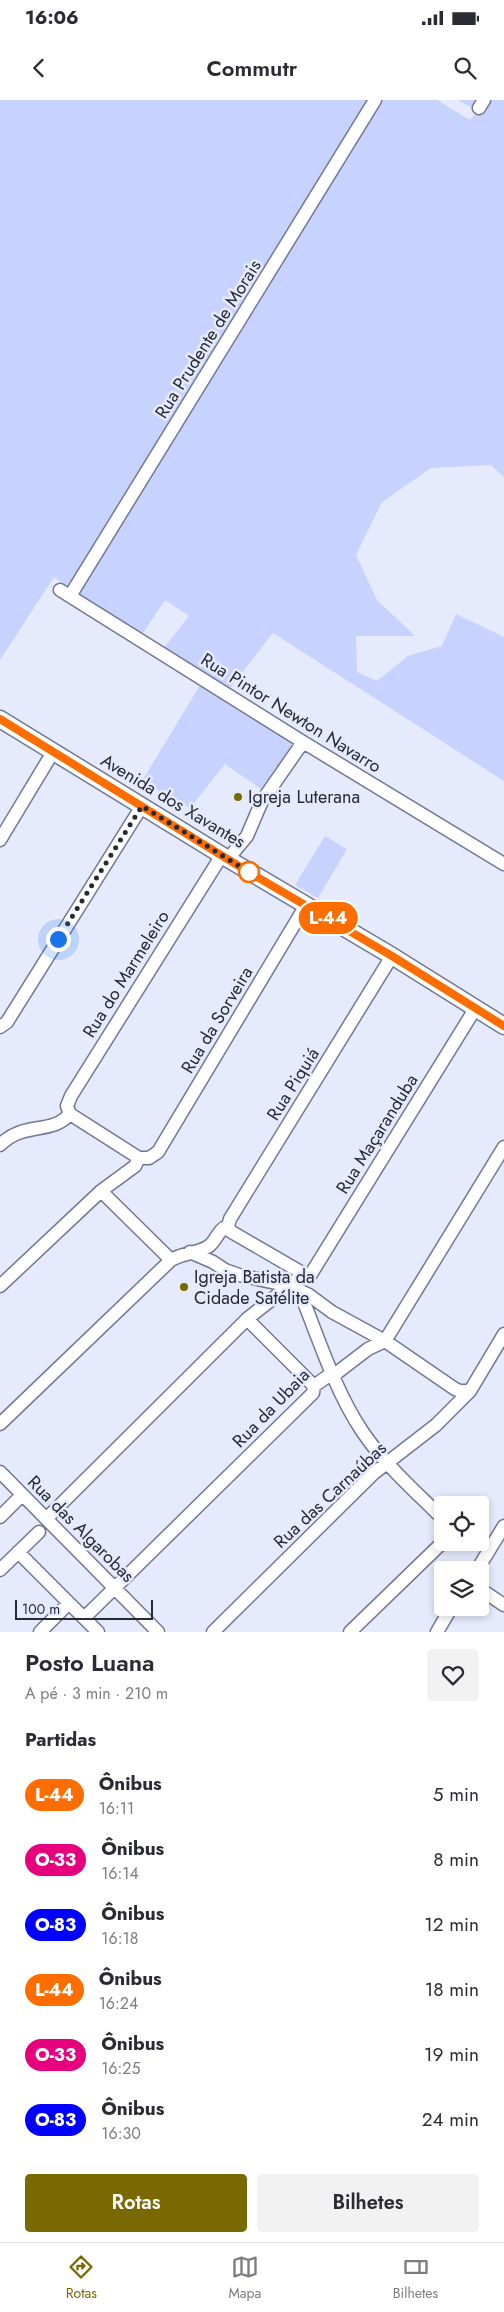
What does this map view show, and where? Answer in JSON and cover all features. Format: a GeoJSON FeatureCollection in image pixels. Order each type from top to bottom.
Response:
{"type":"FeatureCollection","features":[{"type":"Feature","properties":{"kind":"main road","name":"Avenida dos Xavantes"},"geometry":{"type":"LineString","coordinates":[[0,719],[225,857],[392,956],[504,1026]]}},
{"type":"Feature","properties":{"kind":"street","name":"Rua Prudente de Morais"},"geometry":{"type":"LineString","coordinates":[[65,593],[376,100]]}},
{"type":"Feature","properties":{"kind":"street","name":"Rua Pintor Newton Navarro"},"geometry":{"type":"LineString","coordinates":[[65,593],[303,742],[504,864]]}},
{"type":"Feature","properties":{"kind":"street","name":"Rua do Marmeleiro"},"geometry":{"type":"LineString","coordinates":[[70,1114],[68,1106],[71,1096],[225,857],[247,836],[262,801],[303,742]]}},
{"type":"Feature","properties":{"kind":"street"},"geometry":{"type":"LineString","coordinates":[[0,840],[53,752]]}},
{"type":"Feature","properties":{"kind":"street"},"geometry":{"type":"LineString","coordinates":[[0,1027],[7,1022],[142,806]]}},
{"type":"Feature","properties":{"kind":"street","name":"Rua da Sorveira"},"geometry":{"type":"LineString","coordinates":[[139,1158],[149,1158],[158,1152],[306,905]]}},
{"type":"Feature","properties":{"kind":"street","name":"Rua Piquiá"},"geometry":{"type":"LineString","coordinates":[[171,1260],[210,1245],[221,1230],[229,1228],[230,1219],[392,956]]}},
{"type":"Feature","properties":{"kind":"street","name":"Rua Maçaranduba"},"geometry":{"type":"LineString","coordinates":[[247,1319],[294,1288],[305,1275],[311,1274],[475,1009]]}},
{"type":"Feature","properties":{"kind":"street"},"geometry":{"type":"LineString","coordinates":[[0,1286],[101,1191],[135,1166],[139,1158],[70,1114],[57,1125],[27,1128],[2,1140]]}},
{"type":"Feature","properties":{"kind":"street"},"geometry":{"type":"LineString","coordinates":[[385,1341],[504,1147]]}},
{"type":"Feature","properties":{"kind":"street"},"geometry":{"type":"LineString","coordinates":[[0,1424],[171,1260],[101,1191]]}},
{"type":"Feature","properties":{"kind":"street"},"geometry":{"type":"LineString","coordinates":[[229,1228],[305,1275]]}},
{"type":"Feature","properties":{"kind":"street"},"geometry":{"type":"LineString","coordinates":[[190,1252],[239,1275],[294,1288],[332,1312],[385,1341],[455,1389],[470,1391]]}},
{"type":"Feature","properties":{"kind":"street"},"geometry":{"type":"LineString","coordinates":[[294,1288],[358,1424],[387,1464],[434,1510]]}},
{"type":"Feature","properties":{"kind":"street"},"geometry":{"type":"LineString","coordinates":[[46,1519],[247,1319],[314,1386]]}},
{"type":"Feature","properties":{"kind":"street","name":"Rua das Carnaúbas"},"geometry":{"type":"LineString","coordinates":[[213,1632],[374,1473],[436,1426],[470,1391],[504,1334]]}},
{"type":"Feature","properties":{"kind":"street","name":"Rua da Ubaia"},"geometry":{"type":"LineString","coordinates":[[84,1618],[313,1393],[314,1386],[328,1376],[334,1375],[368,1349],[385,1341]]}},
{"type":"Feature","properties":{"kind":"street","name":"Rua das Algarobas"},"geometry":{"type":"LineString","coordinates":[[0,1472],[158,1632]]}},
{"type":"Feature","properties":{"kind":"street"},"geometry":{"type":"LineString","coordinates":[[0,1517],[22,1495]]}},
{"type":"Feature","properties":{"kind":"street"},"geometry":{"type":"LineString","coordinates":[[483,1561],[504,1526]]}},
{"type":"Feature","properties":{"kind":"street"},"geometry":{"type":"LineString","coordinates":[[0,1570],[39,1532]]}},
{"type":"Feature","properties":{"kind":"street"},"geometry":{"type":"LineString","coordinates":[[350,1632],[434,1551]]}},
{"type":"Feature","properties":{"kind":"street"},"geometry":{"type":"LineString","coordinates":[[18,1552],[98,1632]]}},
{"type":"Feature","properties":{"kind":"street"},"geometry":{"type":"LineString","coordinates":[[489,1595],[504,1605]]}},
{"type":"Feature","properties":{"kind":"street"},"geometry":{"type":"LineString","coordinates":[[40,1632],[69,1603]]}},
{"type":"Feature","properties":{"kind":"street"},"geometry":{"type":"LineString","coordinates":[[437,1632],[446,1616]]}},
{"type":"Feature","properties":{"kind":"shaded area"},"geometry":{"type":"Polygon","coordinates":[[[0,100],[437,100],[470,120],[477,111],[458,100],[504,100],[504,477],[491,465],[431,468],[382,502],[356,555],[377,600],[415,636],[356,636],[357,672],[377,681],[408,656],[442,646],[456,614],[504,637],[504,781],[273,633],[230,688],[164,648],[189,616],[165,600],[141,636],[54,577],[0,660],[0,100]]]}},
{"type":"Feature","properties":{"kind":"shaded area"},"geometry":{"type":"Polygon","coordinates":[[[202,682],[295,743],[261,789],[225,764],[190,808],[142,781],[202,682]]]}},
{"type":"Feature","properties":{"kind":"shaded area"},"geometry":{"type":"Polygon","coordinates":[[[325,836],[347,849],[318,898],[295,885],[325,836]]]}},
{"type":"Feature","properties":{"kind":"bus line","name":"L-44"},"geometry":{"type":"LineString","coordinates":[[0,719],[242,868],[392,956],[504,1026]]}},
{"type":"Feature","properties":{"kind":"place","name":"Igreja Luterana"},"geometry":{"type":"Point","coordinates":[238,797]}},
{"type":"Feature","properties":{"kind":"place","name":"Igreja Batista da Cidade Satélite"},"geometry":{"type":"Point","coordinates":[184,1287]}},
{"type":"Feature","properties":{"kind":"route"},"geometry":{"type":"LineString","coordinates":[[58,939],[142,806],[249,872]]}}]}
